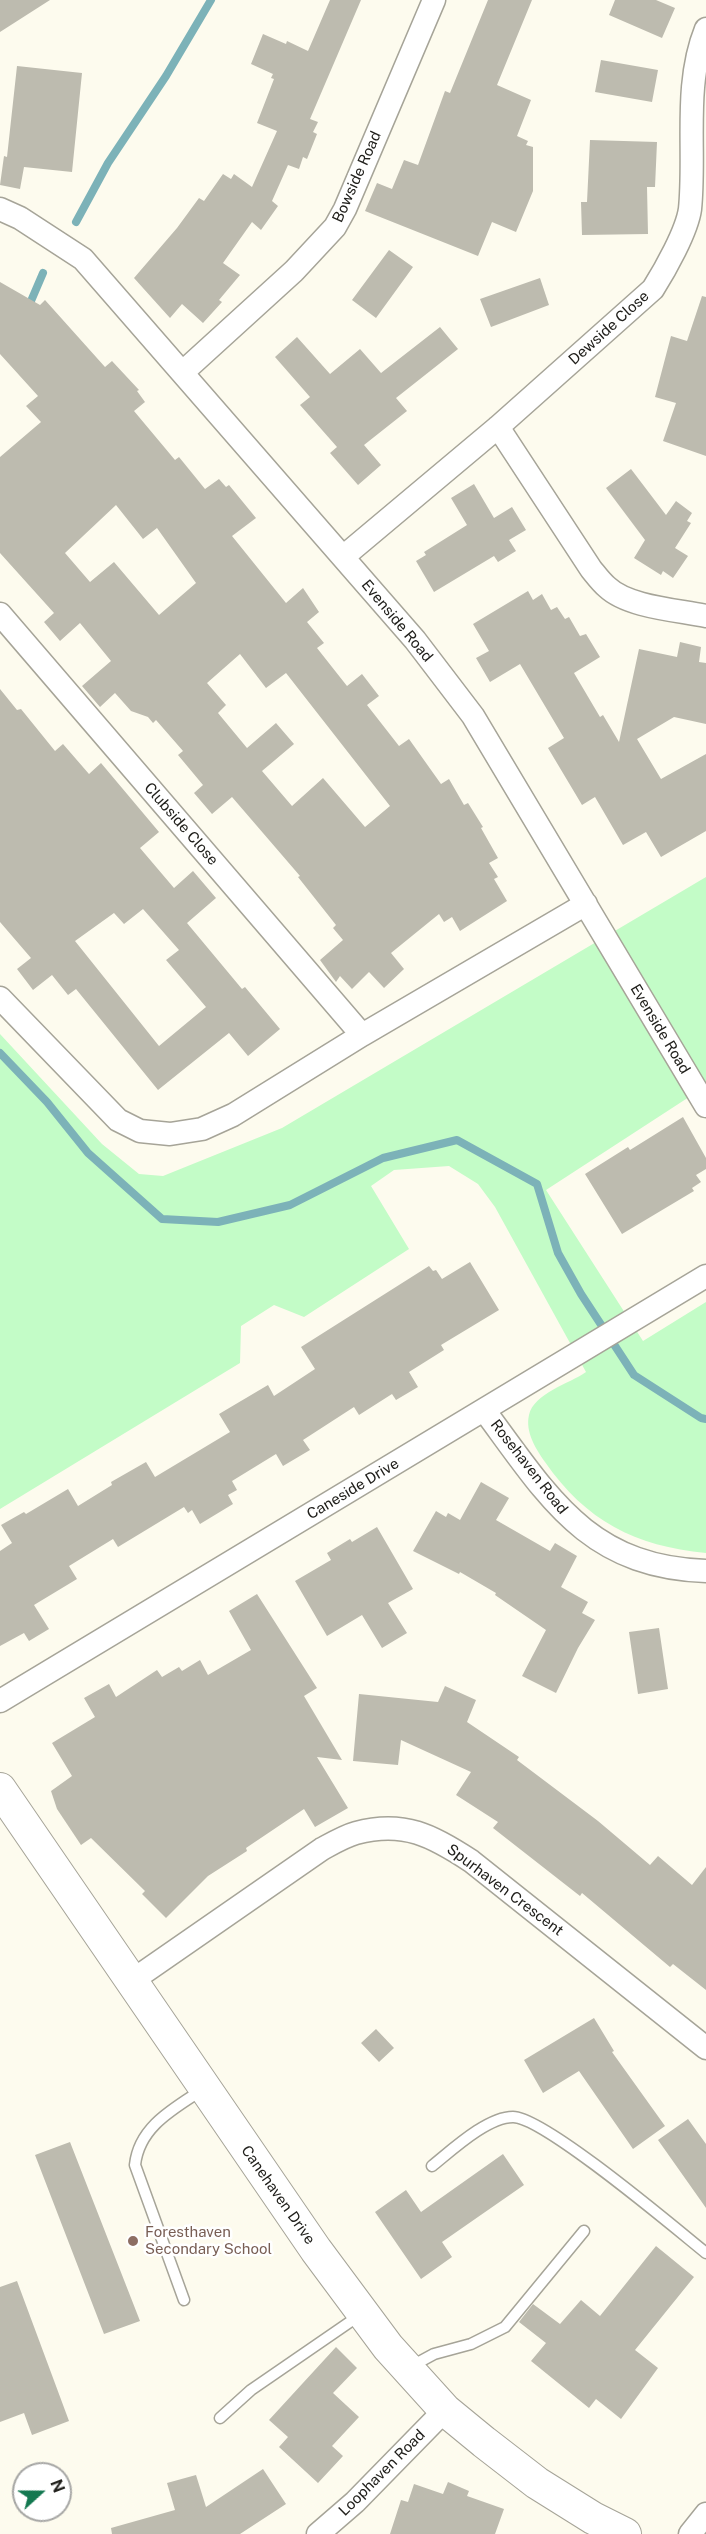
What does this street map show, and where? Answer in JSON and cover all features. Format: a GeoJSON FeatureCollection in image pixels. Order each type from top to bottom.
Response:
{"type":"FeatureCollection","features":[{"type":"Feature","properties":{"kind":"street","name":"Bowside Road"},"geometry":{"type":"LineString","coordinates":[[183,372],[294,271],[335,227],[345,209],[434,0]]}},
{"type":"Feature","properties":{"kind":"street","name":"Dewside Close"},"geometry":{"type":"LineString","coordinates":[[343,557],[498,427],[653,289],[698,214],[694,73],[706,29]]}},
{"type":"Feature","properties":{"kind":"street","name":"Evenside Road"},"geometry":{"type":"LineString","coordinates":[[0,209],[20,218],[83,259],[415,640],[473,716],[706,1106]]}},
{"type":"Feature","properties":{"kind":"street"},"geometry":{"type":"LineString","coordinates":[[498,427],[591,569],[607,587],[621,597],[635,602],[706,616]]}},
{"type":"Feature","properties":{"kind":"street","name":"Clubside Close"},"geometry":{"type":"LineString","coordinates":[[0,614],[362,1035]]}},
{"type":"Feature","properties":{"kind":"street"},"geometry":{"type":"LineString","coordinates":[[0,998],[118,1120],[140,1131],[170,1134],[202,1129],[233,1115],[362,1035],[585,904]]}},
{"type":"Feature","properties":{"kind":"street","name":"Caneside Drive"},"geometry":{"type":"LineString","coordinates":[[0,1701],[706,1276]]}},
{"type":"Feature","properties":{"kind":"street","name":"Rosehaven Road"},"geometry":{"type":"LineString","coordinates":[[484,1410],[556,1506],[594,1538],[638,1560],[684,1570],[706,1571]]}},
{"type":"Feature","properties":{"kind":"street","name":"Canehaven Drive"},"geometry":{"type":"LineString","coordinates":[[0,1789],[316,2250],[407,2368],[445,2410],[537,2483],[593,2518],[625,2534]]}},
{"type":"Feature","properties":{"kind":"street","name":"Spurhaven Crescent"},"geometry":{"type":"LineString","coordinates":[[133,1980],[322,1849],[355,1833],[383,1828],[414,1831],[437,1839],[471,1861],[706,2048]]}},
{"type":"Feature","properties":{"kind":"street","name":"Loophaven Road"},"geometry":{"type":"LineString","coordinates":[[318,2534],[355,2502],[445,2410]]}},
{"type":"Feature","properties":{"kind":"street"},"geometry":{"type":"LineString","coordinates":[[690,2534],[706,2514]]}},
{"type":"Feature","properties":{"kind":"lane"},"geometry":{"type":"LineString","coordinates":[[184,2300],[135,2165],[137,2152],[153,2126],[164,2115],[205,2088]]}},
{"type":"Feature","properties":{"kind":"lane"},"geometry":{"type":"LineString","coordinates":[[432,2166],[482,2128],[501,2119],[514,2117],[530,2122],[565,2143],[706,2253]]}},
{"type":"Feature","properties":{"kind":"lane"},"geometry":{"type":"LineString","coordinates":[[407,2368],[434,2354],[471,2344],[505,2327],[584,2231]]}},
{"type":"Feature","properties":{"kind":"lane"},"geometry":{"type":"LineString","coordinates":[[220,2418],[260,2384],[363,2313]]}},
{"type":"Feature","properties":{"kind":"green space"},"geometry":{"type":"Polygon","coordinates":[[[706,877],[706,1086],[546,1190],[643,1341],[706,1302],[706,1553],[657,1544],[614,1527],[577,1500],[542,1457],[532,1440],[529,1428],[528,1421],[532,1407],[545,1395],[586,1372],[495,1207],[478,1184],[449,1166],[394,1170],[371,1186],[409,1249],[304,1317],[274,1305],[241,1326],[240,1363],[0,1509],[0,1034],[102,1144],[139,1174],[163,1176],[282,1128],[706,877]]]}},
{"type":"Feature","properties":{"kind":"building"},"geometry":{"type":"Polygon","coordinates":[[[0,0],[50,0],[0,32],[0,0]]]}},
{"type":"Feature","properties":{"kind":"building"},"geometry":{"type":"Polygon","coordinates":[[[330,0],[361,0],[310,119],[318,122],[313,132],[317,134],[307,159],[303,157],[299,169],[288,165],[272,201],[278,206],[261,230],[252,222],[223,263],[240,275],[219,300],[222,302],[203,323],[182,304],[170,318],[134,278],[177,228],[199,198],[204,201],[223,174],[231,179],[234,174],[252,187],[277,131],[257,123],[274,79],[271,78],[273,74],[251,64],[263,34],[286,44],[287,41],[308,51],[330,0]]]}},
{"type":"Feature","properties":{"kind":"building"},"geometry":{"type":"Polygon","coordinates":[[[488,0],[532,0],[497,85],[531,100],[517,136],[528,141],[526,145],[533,147],[533,191],[516,232],[492,222],[478,256],[365,211],[377,183],[392,189],[404,160],[418,165],[445,91],[450,93],[488,0]]]}},
{"type":"Feature","properties":{"kind":"building"},"geometry":{"type":"Polygon","coordinates":[[[615,0],[656,0],[675,8],[662,38],[609,15],[615,0]]]}},
{"type":"Feature","properties":{"kind":"building"},"geometry":{"type":"Polygon","coordinates":[[[601,60],[658,70],[652,102],[595,92],[601,60]]]}},
{"type":"Feature","properties":{"kind":"building"},"geometry":{"type":"Polygon","coordinates":[[[17,66],[82,73],[72,172],[24,167],[20,189],[0,185],[4,156],[7,157],[17,66]]]}},
{"type":"Feature","properties":{"kind":"building"},"geometry":{"type":"Polygon","coordinates":[[[590,140],[657,142],[655,187],[647,187],[648,234],[582,235],[581,202],[587,202],[590,140]]]}},
{"type":"Feature","properties":{"kind":"building"},"geometry":{"type":"Polygon","coordinates":[[[389,250],[413,267],[376,318],[352,300],[389,250]]]}},
{"type":"Feature","properties":{"kind":"building"},"geometry":{"type":"Polygon","coordinates":[[[540,278],[549,305],[491,327],[480,299],[540,278]]]}},
{"type":"Feature","properties":{"kind":"building"},"geometry":{"type":"Polygon","coordinates":[[[0,282],[40,305],[45,300],[105,367],[112,361],[139,390],[137,391],[145,402],[134,411],[175,460],[179,457],[205,489],[219,479],[226,487],[229,485],[256,518],[232,536],[286,603],[303,588],[319,612],[307,622],[324,643],[317,648],[347,686],[362,674],[379,696],[367,705],[399,746],[409,739],[441,784],[449,779],[464,805],[468,803],[498,858],[489,863],[498,877],[494,879],[507,901],[460,931],[452,917],[444,922],[439,914],[391,953],[404,969],[384,988],[369,972],[352,989],[340,976],[336,982],[320,960],[343,940],[333,928],[336,925],[298,877],[300,876],[232,797],[212,814],[194,793],[203,785],[178,755],[183,751],[156,720],[153,723],[148,717],[131,711],[115,693],[100,707],[82,686],[111,661],[80,623],[60,641],[44,622],[54,613],[0,553],[0,457],[41,422],[26,406],[38,396],[0,354],[0,282]],[[116,505],[65,553],[90,582],[114,562],[159,615],[196,583],[157,528],[143,539],[116,505]],[[240,654],[207,683],[226,705],[218,713],[247,748],[276,723],[294,744],[262,771],[292,806],[323,778],[365,827],[390,806],[286,673],[266,688],[240,654]]]}},
{"type":"Feature","properties":{"kind":"building"},"geometry":{"type":"Polygon","coordinates":[[[702,296],[706,297],[706,456],[663,441],[676,403],[655,397],[671,336],[687,341],[702,296]]]}},
{"type":"Feature","properties":{"kind":"building"},"geometry":{"type":"Polygon","coordinates":[[[440,327],[458,349],[396,398],[407,411],[364,445],[381,465],[358,485],[330,453],[337,447],[300,405],[310,397],[275,357],[297,337],[330,374],[360,349],[381,373],[440,327]]]}},
{"type":"Feature","properties":{"kind":"building"},"geometry":{"type":"Polygon","coordinates":[[[631,469],[666,515],[676,501],[692,513],[687,521],[691,523],[675,548],[688,556],[673,578],[663,571],[661,575],[634,558],[645,540],[606,488],[631,469]]]}},
{"type":"Feature","properties":{"kind":"building"},"geometry":{"type":"Polygon","coordinates":[[[474,484],[494,518],[512,507],[526,530],[509,540],[516,551],[498,562],[494,556],[434,592],[416,561],[426,555],[424,552],[467,525],[451,498],[474,484]]]}},
{"type":"Feature","properties":{"kind":"building"},"geometry":{"type":"Polygon","coordinates":[[[528,591],[533,600],[542,594],[551,610],[557,607],[565,619],[569,617],[580,636],[586,634],[600,657],[574,673],[600,717],[603,715],[619,742],[639,649],[677,657],[680,642],[701,647],[699,662],[706,663],[706,724],[674,717],[637,739],[661,779],[706,754],[706,831],[661,857],[646,832],[623,845],[595,797],[582,805],[548,748],[564,738],[520,664],[490,682],[476,658],[489,651],[473,624],[528,591]]]}},
{"type":"Feature","properties":{"kind":"building"},"geometry":{"type":"Polygon","coordinates":[[[0,689],[17,710],[21,709],[55,751],[63,744],[89,774],[101,763],[159,832],[140,848],[174,888],[193,871],[216,898],[187,923],[242,989],[245,987],[280,1029],[248,1056],[229,1033],[158,1090],[76,989],[68,995],[52,975],[33,990],[17,969],[31,958],[0,922],[0,689]],[[143,909],[124,924],[114,913],[75,941],[159,1046],[206,1007],[166,960],[179,950],[143,909]]]}},
{"type":"Feature","properties":{"kind":"building"},"geometry":{"type":"Polygon","coordinates":[[[683,1117],[706,1158],[706,1169],[696,1175],[701,1182],[692,1188],[694,1191],[622,1234],[585,1174],[628,1147],[630,1150],[683,1117]]]}},
{"type":"Feature","properties":{"kind":"building"},"geometry":{"type":"Polygon","coordinates":[[[470,1262],[499,1310],[441,1345],[444,1350],[409,1372],[418,1387],[396,1400],[392,1394],[359,1415],[354,1407],[303,1440],[310,1450],[283,1466],[276,1454],[232,1481],[237,1490],[228,1495],[233,1504],[200,1524],[192,1510],[188,1513],[184,1507],[118,1547],[113,1539],[69,1566],[77,1579],[34,1605],[49,1629],[29,1641],[24,1633],[0,1646],[0,1551],[12,1543],[1,1525],[24,1512],[26,1514],[68,1489],[78,1506],[112,1485],[111,1482],[146,1462],[155,1477],[230,1432],[219,1414],[268,1385],[274,1396],[315,1369],[301,1347],[429,1266],[433,1271],[436,1270],[442,1279],[470,1262]]]}},
{"type":"Feature","properties":{"kind":"building"},"geometry":{"type":"Polygon","coordinates":[[[481,1482],[509,1498],[496,1520],[550,1551],[555,1543],[577,1556],[561,1587],[588,1602],[582,1613],[595,1620],[578,1648],[556,1693],[522,1676],[546,1630],[495,1595],[496,1593],[460,1572],[459,1574],[413,1551],[436,1511],[446,1517],[448,1513],[460,1520],[481,1482]]]}},
{"type":"Feature","properties":{"kind":"building"},"geometry":{"type":"Polygon","coordinates":[[[377,1527],[413,1589],[388,1603],[407,1633],[382,1648],[362,1615],[327,1636],[295,1581],[331,1560],[327,1553],[350,1539],[352,1542],[377,1527]]]}},
{"type":"Feature","properties":{"kind":"building"},"geometry":{"type":"Polygon","coordinates":[[[257,1594],[317,1688],[304,1696],[342,1760],[317,1757],[348,1808],[315,1827],[304,1809],[246,1848],[247,1851],[208,1876],[166,1918],[142,1894],[145,1891],[91,1838],[81,1845],[57,1809],[51,1791],[72,1776],[52,1743],[95,1717],[84,1698],[109,1684],[116,1697],[157,1670],[162,1677],[179,1667],[182,1671],[200,1660],[208,1675],[251,1650],[229,1611],[257,1594]]]}},
{"type":"Feature","properties":{"kind":"building"},"geometry":{"type":"Polygon","coordinates":[[[659,1628],[668,1689],[638,1694],[629,1632],[659,1628]]]}},
{"type":"Feature","properties":{"kind":"building"},"geometry":{"type":"Polygon","coordinates":[[[445,1686],[476,1700],[467,1722],[519,1757],[517,1760],[598,1821],[650,1865],[658,1856],[692,1885],[706,1867],[706,1990],[673,1964],[670,1967],[582,1893],[580,1896],[493,1828],[498,1822],[456,1795],[471,1772],[401,1740],[398,1765],[353,1761],[359,1694],[438,1702],[445,1686]]]}},
{"type":"Feature","properties":{"kind":"building"},"geometry":{"type":"Polygon","coordinates":[[[594,2018],[614,2051],[612,2052],[665,2126],[633,2149],[579,2071],[543,2093],[524,2060],[594,2018]]]}},
{"type":"Feature","properties":{"kind":"building"},"geometry":{"type":"Polygon","coordinates":[[[376,2029],[394,2048],[379,2062],[361,2043],[376,2029]]]}},
{"type":"Feature","properties":{"kind":"building"},"geometry":{"type":"Polygon","coordinates":[[[688,2119],[706,2144],[706,2208],[658,2140],[688,2119]]]}},
{"type":"Feature","properties":{"kind":"building"},"geometry":{"type":"Polygon","coordinates":[[[70,2142],[140,2321],[104,2334],[35,2155],[70,2142]]]}},
{"type":"Feature","properties":{"kind":"building"},"geometry":{"type":"Polygon","coordinates":[[[503,2154],[524,2185],[442,2242],[452,2257],[421,2279],[375,2212],[406,2190],[421,2212],[503,2154]]]}},
{"type":"Feature","properties":{"kind":"building"},"geometry":{"type":"Polygon","coordinates":[[[656,2246],[694,2277],[635,2350],[658,2368],[621,2419],[596,2399],[589,2408],[531,2361],[546,2343],[519,2322],[533,2304],[560,2324],[581,2300],[600,2316],[656,2246]]]}},
{"type":"Feature","properties":{"kind":"building"},"geometry":{"type":"Polygon","coordinates":[[[17,2281],[69,2421],[32,2435],[24,2413],[0,2422],[0,2287],[17,2281]]]}},
{"type":"Feature","properties":{"kind":"building"},"geometry":{"type":"Polygon","coordinates":[[[336,2347],[357,2368],[333,2393],[359,2417],[332,2446],[343,2456],[318,2483],[279,2447],[288,2437],[269,2420],[336,2347]]]}},
{"type":"Feature","properties":{"kind":"building"},"geometry":{"type":"Polygon","coordinates":[[[263,2469],[286,2504],[240,2534],[112,2534],[111,2528],[175,2510],[167,2483],[196,2475],[206,2507],[263,2469]]]}},
{"type":"Feature","properties":{"kind":"building"},"geometry":{"type":"Polygon","coordinates":[[[448,2482],[469,2491],[467,2496],[504,2509],[495,2534],[390,2534],[401,2500],[408,2502],[414,2484],[443,2494],[448,2482]]]}},
{"type":"Feature","properties":{"kind":"waterway"},"geometry":{"type":"LineString","coordinates":[[76,222],[108,163],[166,76],[211,0]]}},
{"type":"Feature","properties":{"kind":"waterway"},"geometry":{"type":"LineString","coordinates":[[28,308],[43,273]]}},
{"type":"Feature","properties":{"kind":"waterway"},"geometry":{"type":"LineString","coordinates":[[0,1053],[47,1102],[88,1153],[162,1219],[218,1222],[290,1205],[383,1158],[457,1140],[537,1184],[558,1253],[581,1294],[634,1375],[706,1419]]}},
{"type":"Feature","properties":{"kind":"place","name":"Foresthaven Secondary School"},"geometry":{"type":"Point","coordinates":[133,2241]}}]}
